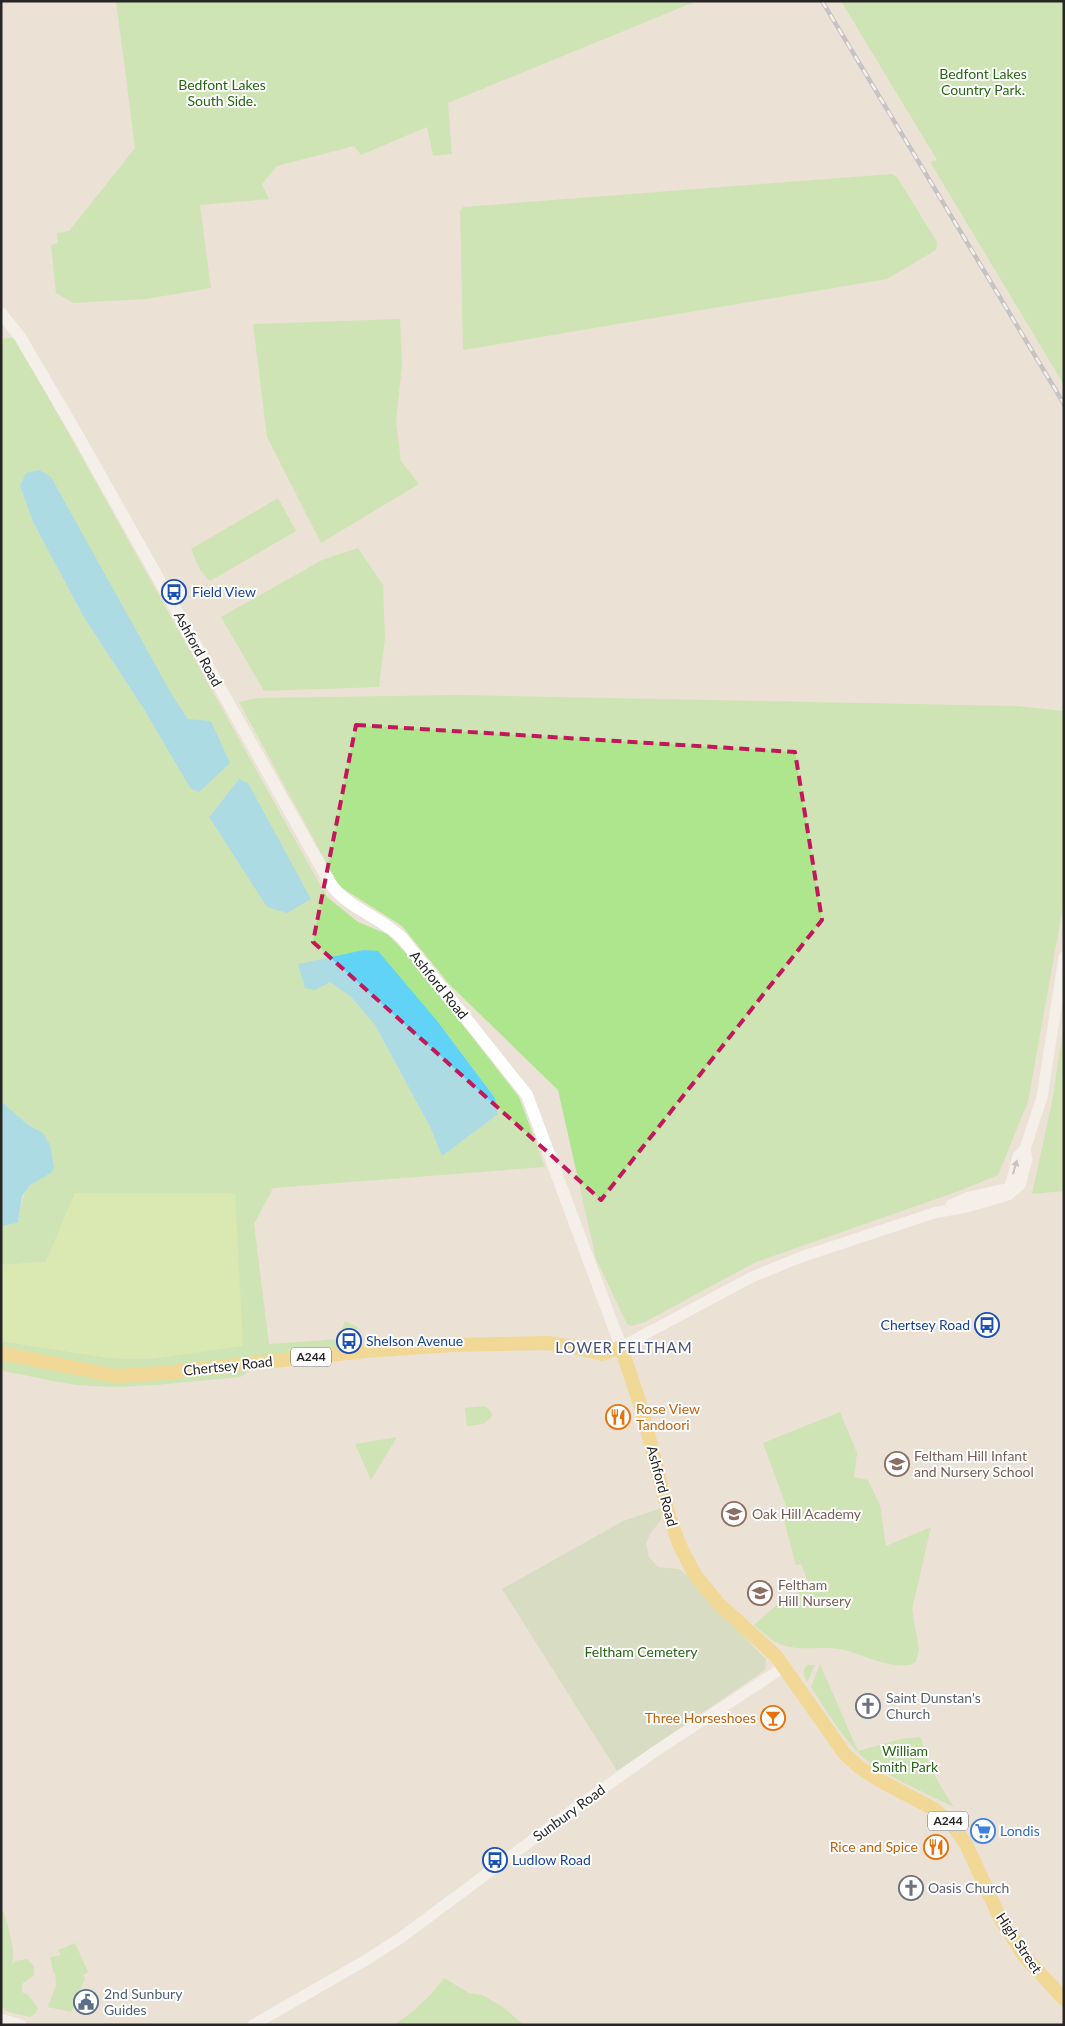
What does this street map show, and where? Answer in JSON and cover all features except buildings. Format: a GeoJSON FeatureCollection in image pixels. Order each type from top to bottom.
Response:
{"type":"FeatureCollection","features":[{"type":"Feature","properties":{"kind":"main road","name":"Ashford Road"},"geometry":{"type":"LineString","coordinates":[[1,313],[20,337],[77,434],[330,883],[344,900],[386,925],[402,938],[527,1095],[621,1347],[642,1410],[669,1516],[687,1562],[704,1588],[747,1630],[774,1653],[784,1667]]}},
{"type":"Feature","properties":{"kind":"main road","name":"Chertsey Road"},"geometry":{"type":"LineString","coordinates":[[1,1354],[116,1376],[154,1374],[366,1351],[452,1345],[548,1343],[602,1354],[621,1347]]}},
{"type":"Feature","properties":{"kind":"main road","name":"High Street"},"geometry":{"type":"LineString","coordinates":[[784,1667],[844,1753],[859,1767],[878,1780],[934,1809],[953,1826],[966,1844],[1000,1918],[1015,1942],[1035,1969],[1064,1999]]}},
{"type":"Feature","properties":{"kind":"street","name":"Chertsey Road"},"geometry":{"type":"LineString","coordinates":[[621,1347],[758,1274],[820,1250],[934,1213],[969,1197],[1015,1186],[1018,1156],[1025,1149],[1042,1096],[1064,957]]}},
{"type":"Feature","properties":{"kind":"street","name":"Sunbury Road"},"geometry":{"type":"LineString","coordinates":[[253,2025],[366,1960],[398,1939],[656,1751],[784,1667]]}},
{"type":"Feature","properties":{"kind":"street"},"geometry":{"type":"LineString","coordinates":[[1,2019],[21,2025]]}},
{"type":"Feature","properties":{"kind":"highlighted area"},"geometry":{"type":"Polygon","coordinates":[[[356,725],[795,752],[822,920],[601,1200],[313,942],[356,725]]]}},
{"type":"Feature","properties":{"kind":"green space","name":"Bedfont Lakes South Side."},"geometry":{"type":"Polygon","coordinates":[[[116,1],[697,1],[448,103],[452,154],[433,156],[427,127],[361,155],[354,146],[277,166],[262,184],[269,199],[200,205],[211,288],[146,299],[73,303],[56,293],[51,245],[58,243],[57,233],[69,231],[135,148],[116,1]]]}},
{"type":"Feature","properties":{"kind":"green space","name":"Bedfont Lakes Country Park."},"geometry":{"type":"Polygon","coordinates":[[[841,1],[1064,1],[1064,385],[930,162],[937,160],[841,1]]]}},
{"type":"Feature","properties":{"kind":"green space"},"geometry":{"type":"Polygon","coordinates":[[[892,174],[897,177],[937,242],[936,250],[887,279],[463,350],[460,211],[463,207],[892,174]]]}},
{"type":"Feature","properties":{"kind":"green space"},"geometry":{"type":"Polygon","coordinates":[[[400,319],[402,365],[396,422],[401,461],[419,484],[321,543],[267,437],[253,324],[400,319]]]}},
{"type":"Feature","properties":{"kind":"green space"},"geometry":{"type":"Polygon","coordinates":[[[15,337],[327,897],[358,922],[387,934],[409,956],[519,1097],[545,1167],[273,1188],[254,1224],[269,1344],[339,1339],[345,1321],[358,1327],[344,1348],[116,1372],[1,1351],[1,1341],[110,1358],[150,1359],[75,1193],[46,1262],[1,1265],[1,1226],[18,1223],[23,1197],[29,1187],[34,1182],[51,1173],[43,1133],[27,1124],[1,1101],[1,339],[15,337]],[[20,486],[33,522],[83,616],[145,711],[190,788],[188,719],[20,486]],[[239,779],[209,817],[229,848],[239,779]],[[330,982],[351,997],[375,1025],[430,1127],[442,1155],[498,1114],[495,1098],[438,1022],[330,982]]]}},
{"type":"Feature","properties":{"kind":"green space"},"geometry":{"type":"Polygon","coordinates":[[[278,498],[296,531],[210,581],[200,570],[191,549],[278,498]]]}},
{"type":"Feature","properties":{"kind":"green space"},"geometry":{"type":"Polygon","coordinates":[[[358,548],[383,585],[385,639],[379,687],[264,691],[221,617],[322,560],[358,548]]]}},
{"type":"Feature","properties":{"kind":"green space"},"geometry":{"type":"Polygon","coordinates":[[[457,695],[1017,706],[1064,711],[1064,901],[1028,1102],[998,1175],[959,1191],[756,1262],[645,1322],[631,1326],[627,1324],[596,1259],[558,1090],[449,984],[402,926],[339,886],[239,702],[259,698],[457,695]]]}},
{"type":"Feature","properties":{"kind":"green space"},"geometry":{"type":"Polygon","coordinates":[[[1064,1021],[1064,1191],[1032,1194],[1053,1097],[1064,1021]]]}},
{"type":"Feature","properties":{"kind":"green space"},"geometry":{"type":"Polygon","coordinates":[[[75,1193],[235,1193],[243,1346],[150,1359],[110,1358],[1,1341],[1,1265],[46,1262],[75,1193]]]}},
{"type":"Feature","properties":{"kind":"green space"},"geometry":{"type":"Polygon","coordinates":[[[1,1353],[102,1374],[247,1363],[247,1368],[246,1373],[240,1377],[147,1386],[91,1386],[68,1384],[1,1371],[1,1353]]]}},
{"type":"Feature","properties":{"kind":"green space"},"geometry":{"type":"Polygon","coordinates":[[[484,1406],[492,1414],[491,1418],[483,1424],[467,1426],[465,1408],[484,1406]]]}},
{"type":"Feature","properties":{"kind":"green space"},"geometry":{"type":"Polygon","coordinates":[[[840,1412],[857,1453],[854,1477],[868,1480],[880,1505],[886,1546],[931,1527],[912,1610],[919,1649],[916,1662],[909,1665],[891,1664],[845,1650],[783,1645],[775,1642],[754,1625],[781,1601],[810,1586],[801,1564],[796,1565],[783,1517],[788,1511],[763,1443],[840,1412]]]}},
{"type":"Feature","properties":{"kind":"green space"},"geometry":{"type":"Polygon","coordinates":[[[397,1437],[371,1480],[355,1444],[397,1437]]]}},
{"type":"Feature","properties":{"kind":"green space","name":"Feltham Cemetery"},"geometry":{"type":"Polygon","coordinates":[[[661,1508],[661,1520],[650,1534],[646,1544],[649,1557],[658,1567],[679,1569],[688,1576],[700,1592],[766,1659],[765,1670],[617,1771],[502,1589],[623,1521],[661,1508]]]}},
{"type":"Feature","properties":{"kind":"green space","name":"William Smith Park"},"geometry":{"type":"Polygon","coordinates":[[[820,1664],[858,1751],[901,1739],[921,1737],[923,1747],[938,1782],[954,1807],[884,1772],[874,1766],[855,1749],[839,1730],[811,1687],[820,1664]]]}},
{"type":"Feature","properties":{"kind":"green space"},"geometry":{"type":"Polygon","coordinates":[[[807,1665],[815,1665],[807,1682],[804,1669],[807,1665]]]}},
{"type":"Feature","properties":{"kind":"green space"},"geometry":{"type":"Polygon","coordinates":[[[1,1905],[12,1943],[12,1965],[15,1961],[27,1959],[34,1966],[34,1975],[22,1984],[22,1992],[28,1995],[38,2008],[35,2014],[30,2017],[5,2011],[3,2007],[1,2009],[1,1905]]]}},
{"type":"Feature","properties":{"kind":"green space"},"geometry":{"type":"Polygon","coordinates":[[[75,1943],[88,1972],[83,1975],[85,1978],[71,2012],[48,2007],[56,1984],[55,1972],[54,1975],[50,1957],[61,1955],[58,1950],[75,1943]]]}},
{"type":"Feature","properties":{"kind":"green space"},"geometry":{"type":"Polygon","coordinates":[[[444,1978],[469,1993],[482,1995],[503,2007],[524,2025],[394,2025],[421,2004],[444,1978]]]}},
{"type":"Feature","properties":{"kind":"water"},"geometry":{"type":"Polygon","coordinates":[[[39,470],[51,477],[171,693],[188,719],[211,721],[230,763],[199,792],[190,788],[145,711],[83,616],[33,522],[20,486],[26,473],[39,470]]]}},
{"type":"Feature","properties":{"kind":"water"},"geometry":{"type":"Polygon","coordinates":[[[239,779],[248,783],[311,899],[287,913],[267,907],[209,817],[239,779]]]}},
{"type":"Feature","properties":{"kind":"water"},"geometry":{"type":"Polygon","coordinates":[[[364,950],[378,951],[438,1022],[495,1098],[498,1114],[442,1156],[430,1127],[375,1025],[351,997],[330,982],[315,990],[305,988],[298,964],[364,950]]]}},
{"type":"Feature","properties":{"kind":"water"},"geometry":{"type":"Polygon","coordinates":[[[1,1101],[27,1124],[43,1133],[50,1145],[54,1167],[51,1173],[30,1185],[22,1196],[18,1223],[1,1226],[1,1101]]]}},
{"type":"Feature","properties":{"kind":"railway"},"geometry":{"type":"LineString","coordinates":[[822,1],[1064,404]]}},
{"type":"Feature","properties":{"kind":"place","name":"Field View"},"geometry":{"type":"Point","coordinates":[174,592]}},
{"type":"Feature","properties":{"kind":"place","name":"Chertsey Road"},"geometry":{"type":"Point","coordinates":[987,1325]}},
{"type":"Feature","properties":{"kind":"place","name":"Shelson Avenue"},"geometry":{"type":"Point","coordinates":[349,1341]}},
{"type":"Feature","properties":{"kind":"place","name":"Rose View Tandoori"},"geometry":{"type":"Point","coordinates":[618,1417]}},
{"type":"Feature","properties":{"kind":"place","name":"Feltham Hill Infant and Nursery School"},"geometry":{"type":"Point","coordinates":[897,1464]}},
{"type":"Feature","properties":{"kind":"place","name":"Oak Hill Academy"},"geometry":{"type":"Point","coordinates":[734,1514]}},
{"type":"Feature","properties":{"kind":"place","name":"Feltham Hill Nursery"},"geometry":{"type":"Point","coordinates":[760,1593]}},
{"type":"Feature","properties":{"kind":"place","name":"Saint Dunstan's Church"},"geometry":{"type":"Point","coordinates":[868,1706]}},
{"type":"Feature","properties":{"kind":"place","name":"Three Horseshoes"},"geometry":{"type":"Point","coordinates":[773,1718]}},
{"type":"Feature","properties":{"kind":"place","name":"Londis"},"geometry":{"type":"Point","coordinates":[983,1831]}},
{"type":"Feature","properties":{"kind":"place","name":"Rice and Spice"},"geometry":{"type":"Point","coordinates":[936,1847]}},
{"type":"Feature","properties":{"kind":"place","name":"Ludlow Road"},"geometry":{"type":"Point","coordinates":[495,1860]}},
{"type":"Feature","properties":{"kind":"place","name":"Oasis Church"},"geometry":{"type":"Point","coordinates":[911,1888]}},
{"type":"Feature","properties":{"kind":"place","name":"2nd Sunbury Guides"},"geometry":{"type":"Point","coordinates":[86,2002]}},
{"type":"Feature","properties":{"kind":"district","name":"LOWER FELTHAM"},"geometry":{"type":"Point","coordinates":[624,1348]}}]}
